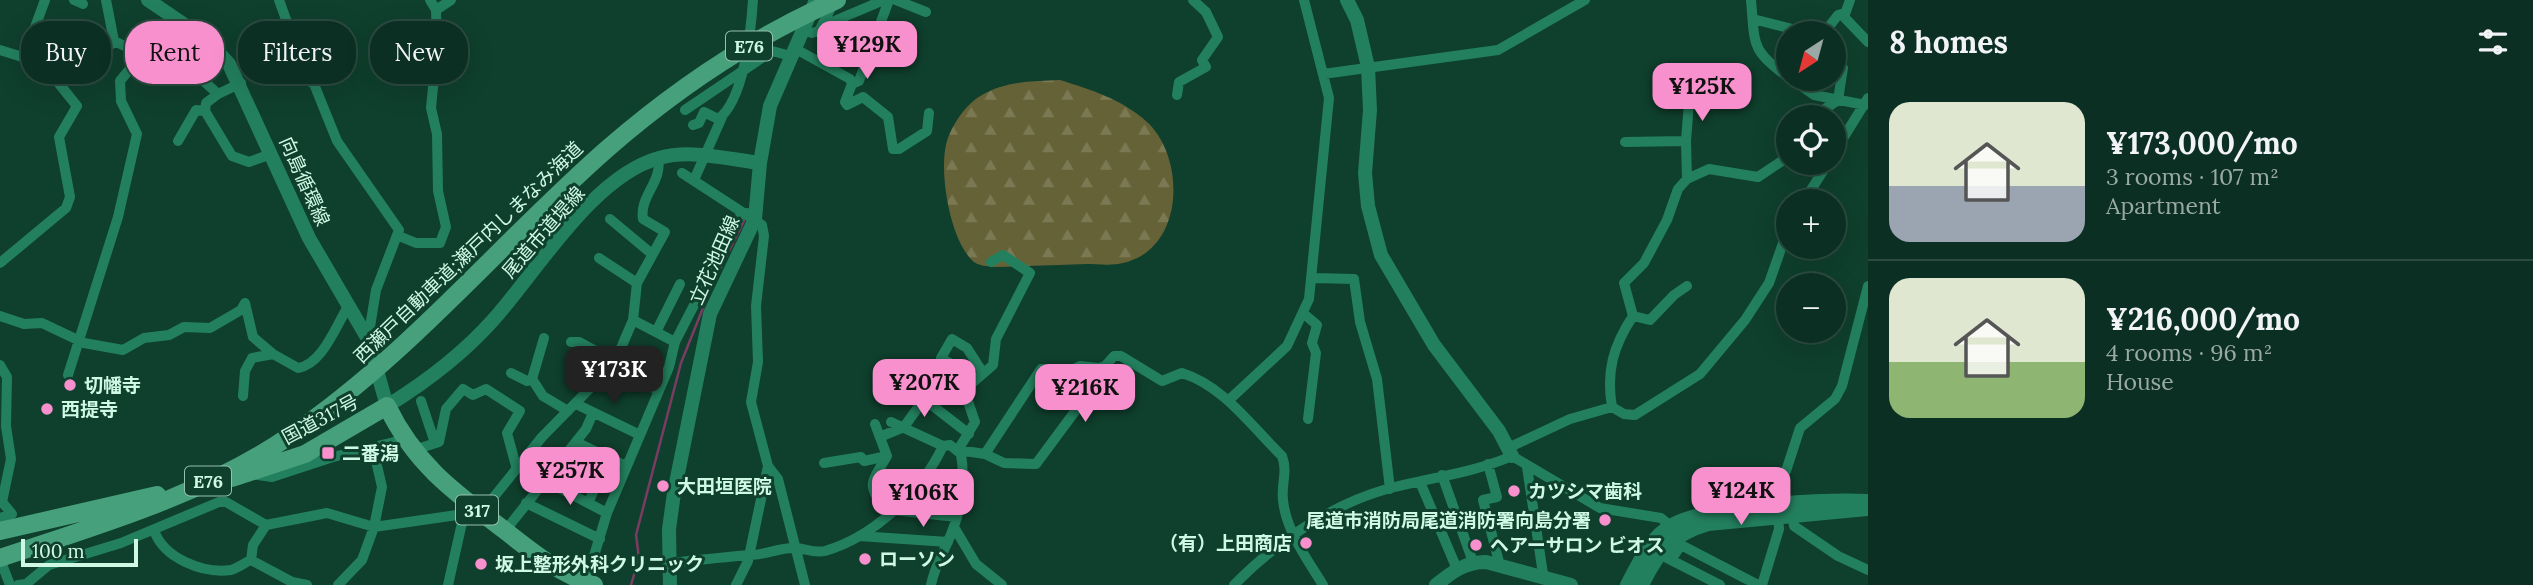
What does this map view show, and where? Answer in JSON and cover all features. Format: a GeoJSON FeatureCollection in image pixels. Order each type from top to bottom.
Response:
{"type":"FeatureCollection","features":[{"type":"Feature","properties":{"kind":"highway","name":"西瀬戸自動車道;瀬戸内しまなみ海道"},"geometry":{"type":"LineString","coordinates":[[0,558],[149,508],[239,465],[290,436],[391,357],[444,310],[589,165],[666,101],[743,49],[836,0]]}},
{"type":"Feature","properties":{"kind":"highway","name":"国道317号"},"geometry":{"type":"LineString","coordinates":[[0,531],[248,473],[305,454],[387,407],[410,445],[437,479],[472,511],[505,531],[557,570],[590,584]]}},
{"type":"Feature","properties":{"kind":"street"},"geometry":{"type":"LineString","coordinates":[[37,21],[45,0]]}},
{"type":"Feature","properties":{"kind":"street"},"geometry":{"type":"LineString","coordinates":[[106,0],[114,41]]}},
{"type":"Feature","properties":{"kind":"street","name":"向島循環線"},"geometry":{"type":"LineString","coordinates":[[148,0],[178,21]]}},
{"type":"Feature","properties":{"kind":"street"},"geometry":{"type":"LineString","coordinates":[[279,0],[296,47],[302,76],[314,84],[327,124],[394,220],[399,236],[376,290],[370,327],[363,330]]}},
{"type":"Feature","properties":{"kind":"street"},"geometry":{"type":"LineString","coordinates":[[399,236],[431,245],[440,243],[446,227],[436,163],[437,134],[431,108],[437,45],[436,10],[430,0]]}},
{"type":"Feature","properties":{"kind":"street"},"geometry":{"type":"LineString","coordinates":[[436,10],[452,0]]}},
{"type":"Feature","properties":{"kind":"street"},"geometry":{"type":"LineString","coordinates":[[694,180],[742,71],[753,0]]}},
{"type":"Feature","properties":{"kind":"street","name":"立花池田線"},"geometry":{"type":"LineString","coordinates":[[670,585],[669,529],[674,493],[710,314],[751,216],[770,106],[816,0]]}},
{"type":"Feature","properties":{"kind":"street"},"geometry":{"type":"LineString","coordinates":[[802,30],[816,33],[824,25],[836,0]]}},
{"type":"Feature","properties":{"kind":"street"},"geometry":{"type":"LineString","coordinates":[[824,25],[887,0]]}},
{"type":"Feature","properties":{"kind":"street"},"geometry":{"type":"LineString","coordinates":[[887,0],[859,80],[852,84],[845,102],[851,104],[863,97],[885,113],[896,150],[927,131],[929,113]]}},
{"type":"Feature","properties":{"kind":"street"},"geometry":{"type":"LineString","coordinates":[[895,0],[926,12]]}},
{"type":"Feature","properties":{"kind":"street"},"geometry":{"type":"LineString","coordinates":[[1177,95],[1179,82],[1206,66],[1202,60],[1218,37],[1206,12],[1193,0]]}},
{"type":"Feature","properties":{"kind":"street"},"geometry":{"type":"LineString","coordinates":[[1229,400],[1287,346],[1309,299],[1329,115],[1323,74],[1304,0]]}},
{"type":"Feature","properties":{"kind":"street"},"geometry":{"type":"LineString","coordinates":[[1347,0],[1362,35],[1368,67],[1370,110],[1365,173],[1373,232],[1381,255],[1434,345],[1499,431],[1510,452],[1527,467],[1600,508],[1636,515],[1671,533]]}},
{"type":"Feature","properties":{"kind":"street"},"geometry":{"type":"LineString","coordinates":[[1323,74],[1480,55],[1498,50],[1585,0]]}},
{"type":"Feature","properties":{"kind":"street"},"geometry":{"type":"LineString","coordinates":[[1751,0],[1755,47],[1776,67]]}},
{"type":"Feature","properties":{"kind":"street"},"geometry":{"type":"LineString","coordinates":[[1850,0],[1843,17],[1868,42]]}},
{"type":"Feature","properties":{"kind":"street"},"geometry":{"type":"LineString","coordinates":[[1833,21],[1838,15],[1845,13]]}},
{"type":"Feature","properties":{"kind":"street"},"geometry":{"type":"LineString","coordinates":[[1752,19],[1776,25]]}},
{"type":"Feature","properties":{"kind":"street"},"geometry":{"type":"LineString","coordinates":[[114,41],[125,46]]}},
{"type":"Feature","properties":{"kind":"street"},"geometry":{"type":"LineString","coordinates":[[111,44],[114,41]]}},
{"type":"Feature","properties":{"kind":"street"},"geometry":{"type":"LineString","coordinates":[[0,50],[21,56]]}},
{"type":"Feature","properties":{"kind":"street"},"geometry":{"type":"LineString","coordinates":[[685,110],[772,51],[792,52],[836,70],[850,79],[852,84]]}},
{"type":"Feature","properties":{"kind":"street","name":"向島循環線"},"geometry":{"type":"LineString","coordinates":[[224,59],[238,78]]}},
{"type":"Feature","properties":{"kind":"street"},"geometry":{"type":"LineString","coordinates":[[68,375],[118,217],[137,134],[121,101],[120,81],[125,75]]}},
{"type":"Feature","properties":{"kind":"street"},"geometry":{"type":"LineString","coordinates":[[0,263],[60,214],[70,197],[59,137],[77,106],[59,84]]}},
{"type":"Feature","properties":{"kind":"street"},"geometry":{"type":"LineString","coordinates":[[207,84],[218,94]]}},
{"type":"Feature","properties":{"kind":"street"},"geometry":{"type":"LineString","coordinates":[[239,84],[206,103],[205,111],[232,156],[249,162],[271,154]]}},
{"type":"Feature","properties":{"kind":"street","name":"向島循環線"},"geometry":{"type":"LineString","coordinates":[[241,84],[309,238],[363,330],[382,379],[387,407]]}},
{"type":"Feature","properties":{"kind":"street"},"geometry":{"type":"LineString","coordinates":[[1807,91],[1814,96],[1866,101],[1846,134]]}},
{"type":"Feature","properties":{"kind":"street"},"geometry":{"type":"LineString","coordinates":[[1831,105],[1838,100],[1839,91]]}},
{"type":"Feature","properties":{"kind":"street"},"geometry":{"type":"LineString","coordinates":[[1687,179],[1689,102]]}},
{"type":"Feature","properties":{"kind":"street"},"geometry":{"type":"LineString","coordinates":[[178,141],[197,110],[205,111]]}},
{"type":"Feature","properties":{"kind":"street"},"geometry":{"type":"LineString","coordinates":[[693,125],[699,123],[704,113],[718,119],[722,117]]}},
{"type":"Feature","properties":{"kind":"street"},"geometry":{"type":"LineString","coordinates":[[1625,142],[1686,141]]}},
{"type":"Feature","properties":{"kind":"street","name":"尾道市道堤線"},"geometry":{"type":"LineString","coordinates":[[387,407],[447,365],[481,333],[553,244],[599,197],[642,166],[658,158],[679,155],[760,163]]}},
{"type":"Feature","properties":{"kind":"street"},"geometry":{"type":"LineString","coordinates":[[448,585],[472,511],[572,408],[621,348],[633,320],[637,283],[664,233],[643,219],[641,208],[656,183],[658,158]]}},
{"type":"Feature","properties":{"kind":"street"},"geometry":{"type":"LineString","coordinates":[[1612,407],[1609,369],[1617,343],[1633,316],[1624,283],[1644,263],[1667,220],[1678,189],[1687,179],[1709,169],[1758,177],[1776,165]]}},
{"type":"Feature","properties":{"kind":"street"},"geometry":{"type":"LineString","coordinates":[[682,173],[762,225],[764,236],[756,306],[758,362],[751,402],[768,466],[778,479],[805,585]]}},
{"type":"Feature","properties":{"kind":"street"},"geometry":{"type":"LineString","coordinates":[[590,584],[607,513],[676,342],[740,216],[751,216]]}},
{"type":"Feature","properties":{"kind":"street"},"geometry":{"type":"LineString","coordinates":[[611,219],[652,254]]}},
{"type":"Feature","properties":{"kind":"street"},"geometry":{"type":"LineString","coordinates":[[966,388],[993,365],[996,339],[1030,273],[1003,256],[991,262]]}},
{"type":"Feature","properties":{"kind":"street"},"geometry":{"type":"LineString","coordinates":[[599,258],[637,283]]}},
{"type":"Feature","properties":{"kind":"street"},"geometry":{"type":"LineString","coordinates":[[1234,585],[1267,554],[1345,506],[1390,489],[1488,464],[1570,419],[1612,407],[1624,414],[1635,415],[1700,374],[1745,320],[1769,282],[1777,259]]}},
{"type":"Feature","properties":{"kind":"street"},"geometry":{"type":"LineString","coordinates":[[1312,278],[1354,279],[1360,322],[1377,379],[1390,489]]}},
{"type":"Feature","properties":{"kind":"street"},"geometry":{"type":"LineString","coordinates":[[656,332],[680,284]]}},
{"type":"Feature","properties":{"kind":"street"},"geometry":{"type":"LineString","coordinates":[[1633,316],[1650,320],[1674,295],[1688,286]]}},
{"type":"Feature","properties":{"kind":"street"},"geometry":{"type":"LineString","coordinates":[[1868,286],[1842,386],[1835,399],[1800,428],[1786,471],[1765,501],[1776,514],[1838,555],[1868,570]]}},
{"type":"Feature","properties":{"kind":"street"},"geometry":{"type":"LineString","coordinates":[[1,317],[24,324],[42,323],[79,340],[123,350],[144,338],[169,335],[184,327],[210,328],[241,310],[245,303],[253,337],[273,354],[298,368],[313,362],[349,305]]}},
{"type":"Feature","properties":{"kind":"street"},"geometry":{"type":"LineString","coordinates":[[1303,313],[1317,325],[1312,343],[1316,354],[1308,419]]}},
{"type":"Feature","properties":{"kind":"street"},"geometry":{"type":"LineString","coordinates":[[633,320],[676,342]]}},
{"type":"Feature","properties":{"kind":"street"},"geometry":{"type":"LineString","coordinates":[[544,338],[532,379],[543,396],[593,413],[638,434]]}},
{"type":"Feature","properties":{"kind":"street"},"geometry":{"type":"LineString","coordinates":[[931,585],[940,554],[955,522],[965,476],[958,450],[975,422],[966,388],[954,376],[950,363],[942,358],[952,339],[967,348],[983,373]]}},
{"type":"Feature","properties":{"kind":"street"},"geometry":{"type":"LineString","coordinates":[[571,341],[658,390]]}},
{"type":"Feature","properties":{"kind":"street"},"geometry":{"type":"LineString","coordinates":[[243,396],[247,363],[252,358],[273,354]]}},
{"type":"Feature","properties":{"kind":"street"},"geometry":{"type":"LineString","coordinates":[[985,454],[1041,369],[1069,371],[1080,366],[1099,368],[1105,366],[1114,356],[1121,356],[1162,381],[1182,373],[1191,376],[1229,400],[1282,456],[1286,468],[1282,499],[1294,536],[1323,585]]}},
{"type":"Feature","properties":{"kind":"street"},"geometry":{"type":"LineString","coordinates":[[0,365],[8,377],[6,426],[11,459],[2,502],[12,514],[0,518]]}},
{"type":"Feature","properties":{"kind":"street"},"geometry":{"type":"LineString","coordinates":[[891,422],[943,446],[950,445],[958,450],[985,454],[1004,463],[1036,464],[1096,383],[1099,368]]}},
{"type":"Feature","properties":{"kind":"street"},"geometry":{"type":"LineString","coordinates":[[511,373],[527,381],[532,379]]}},
{"type":"Feature","properties":{"kind":"street"},"geometry":{"type":"LineString","coordinates":[[882,436],[904,427],[923,399],[926,378],[956,382],[966,388]]}},
{"type":"Feature","properties":{"kind":"street"},"geometry":{"type":"LineString","coordinates":[[248,473],[272,477],[333,457],[373,448],[439,442],[452,400],[463,389],[473,395],[486,389],[520,411],[507,433],[516,466]]}},
{"type":"Feature","properties":{"kind":"street"},"geometry":{"type":"LineString","coordinates":[[923,399],[969,434]]}},
{"type":"Feature","properties":{"kind":"street"},"geometry":{"type":"LineString","coordinates":[[421,401],[435,443]]}},
{"type":"Feature","properties":{"kind":"street"},"geometry":{"type":"LineString","coordinates":[[505,531],[586,429],[593,413]]}},
{"type":"Feature","properties":{"kind":"street"},"geometry":{"type":"LineString","coordinates":[[875,424],[882,436],[887,456],[871,486],[873,494],[890,512],[955,522]]}},
{"type":"Feature","properties":{"kind":"street"},"geometry":{"type":"LineString","coordinates":[[576,442],[626,466]]}},
{"type":"Feature","properties":{"kind":"street"},"geometry":{"type":"LineString","coordinates":[[670,563],[749,556],[797,547],[812,553],[859,536],[890,512],[929,472],[943,446]]}},
{"type":"Feature","properties":{"kind":"street"},"geometry":{"type":"LineString","coordinates":[[338,585],[362,560],[374,527],[382,487],[373,448]]}},
{"type":"Feature","properties":{"kind":"street"},"geometry":{"type":"LineString","coordinates":[[824,463],[861,457],[864,461],[887,456]]}},
{"type":"Feature","properties":{"kind":"street"},"geometry":{"type":"LineString","coordinates":[[588,503],[608,458]]}},
{"type":"Feature","properties":{"kind":"street"},"geometry":{"type":"LineString","coordinates":[[1488,464],[1497,497],[1483,500],[1500,566]]}},
{"type":"Feature","properties":{"kind":"street"},"geometry":{"type":"LineString","coordinates":[[736,585],[749,556],[768,466]]}},
{"type":"Feature","properties":{"kind":"street"},"geometry":{"type":"LineString","coordinates":[[1527,467],[1544,574],[1540,578]]}},
{"type":"Feature","properties":{"kind":"street"},"geometry":{"type":"LineString","coordinates":[[1442,475],[1473,562]]}},
{"type":"Feature","properties":{"kind":"street"},"geometry":{"type":"LineString","coordinates":[[544,480],[607,513]]}},
{"type":"Feature","properties":{"kind":"street"},"geometry":{"type":"LineString","coordinates":[[1420,482],[1457,569]]}},
{"type":"Feature","properties":{"kind":"street"},"geometry":{"type":"LineString","coordinates":[[1776,514],[1837,499],[1868,500]]}},
{"type":"Feature","properties":{"kind":"street"},"geometry":{"type":"LineString","coordinates":[[18,585],[26,584],[49,565],[154,530],[219,502],[226,502],[266,525],[327,513],[374,527],[472,511]]}},
{"type":"Feature","properties":{"kind":"street"},"geometry":{"type":"LineString","coordinates":[[526,503],[600,539]]}},
{"type":"Feature","properties":{"kind":"street"},"geometry":{"type":"LineString","coordinates":[[1627,585],[1654,540],[1714,512],[1776,514],[1868,509]]}},
{"type":"Feature","properties":{"kind":"street"},"geometry":{"type":"LineString","coordinates":[[1642,585],[1666,557],[1681,545],[1760,585],[1779,529],[1776,514]]}},
{"type":"Feature","properties":{"kind":"street"},"geometry":{"type":"LineString","coordinates":[[955,522],[976,564],[1002,585]]}},
{"type":"Feature","properties":{"kind":"street"},"geometry":{"type":"LineString","coordinates":[[251,560],[253,545],[266,525]]}},
{"type":"Feature","properties":{"kind":"street"},"geometry":{"type":"LineString","coordinates":[[154,530],[158,543],[175,557],[213,571],[236,569],[251,560]]}},
{"type":"Feature","properties":{"kind":"street"},"geometry":{"type":"LineString","coordinates":[[1666,557],[1671,533]]}},
{"type":"Feature","properties":{"kind":"street"},"geometry":{"type":"LineString","coordinates":[[859,536],[948,541]]}},
{"type":"Feature","properties":{"kind":"street"},"geometry":{"type":"LineString","coordinates":[[1666,557],[1718,585]]}},
{"type":"Feature","properties":{"kind":"street"},"geometry":{"type":"LineString","coordinates":[[0,558],[10,585]]}},
{"type":"Feature","properties":{"kind":"street"},"geometry":{"type":"LineString","coordinates":[[251,560],[292,582],[307,585]]}},
{"type":"Feature","properties":{"kind":"street"},"geometry":{"type":"LineString","coordinates":[[1436,585],[1457,569],[1473,562],[1500,566],[1571,585]]}},
{"type":"Feature","properties":{"kind":"green space"},"geometry":{"type":"Polygon","coordinates":[[[1060,80],[1106,96],[1127,107],[1147,122],[1160,138],[1173,179],[1173,201],[1168,222],[1158,240],[1143,254],[1123,263],[994,267],[976,263],[958,239],[948,205],[944,169],[950,134],[965,109],[991,90],[1020,83],[1060,80]]]}},
{"type":"Feature","properties":{"kind":"waterway"},"geometry":{"type":"LineString","coordinates":[[631,585],[639,558],[636,535],[681,363],[713,283],[744,221]]}},
{"type":"Feature","properties":{"kind":"place","name":"切幡寺"},"geometry":{"type":"Point","coordinates":[70,385]}},
{"type":"Feature","properties":{"kind":"place","name":"西提寺"},"geometry":{"type":"Point","coordinates":[47,409]}},
{"type":"Feature","properties":{"kind":"place","name":"二番潟"},"geometry":{"type":"Point","coordinates":[328,453]}},
{"type":"Feature","properties":{"kind":"place","name":"大田垣医院"},"geometry":{"type":"Point","coordinates":[663,486]}},
{"type":"Feature","properties":{"kind":"place","name":"カツシマ歯科"},"geometry":{"type":"Point","coordinates":[1514,491]}},
{"type":"Feature","properties":{"kind":"place","name":"尾道市消防局尾道消防署向島分署"},"geometry":{"type":"Point","coordinates":[1605,520]}},
{"type":"Feature","properties":{"kind":"place","name":"（有）上田商店"},"geometry":{"type":"Point","coordinates":[1306,543]}},
{"type":"Feature","properties":{"kind":"place","name":"ヘアーサロン ビオス"},"geometry":{"type":"Point","coordinates":[1476,545]}},
{"type":"Feature","properties":{"kind":"place","name":"ローソン"},"geometry":{"type":"Point","coordinates":[865,559]}},
{"type":"Feature","properties":{"kind":"place","name":"坂上整形外科クリニック"},"geometry":{"type":"Point","coordinates":[481,564]}}]}
